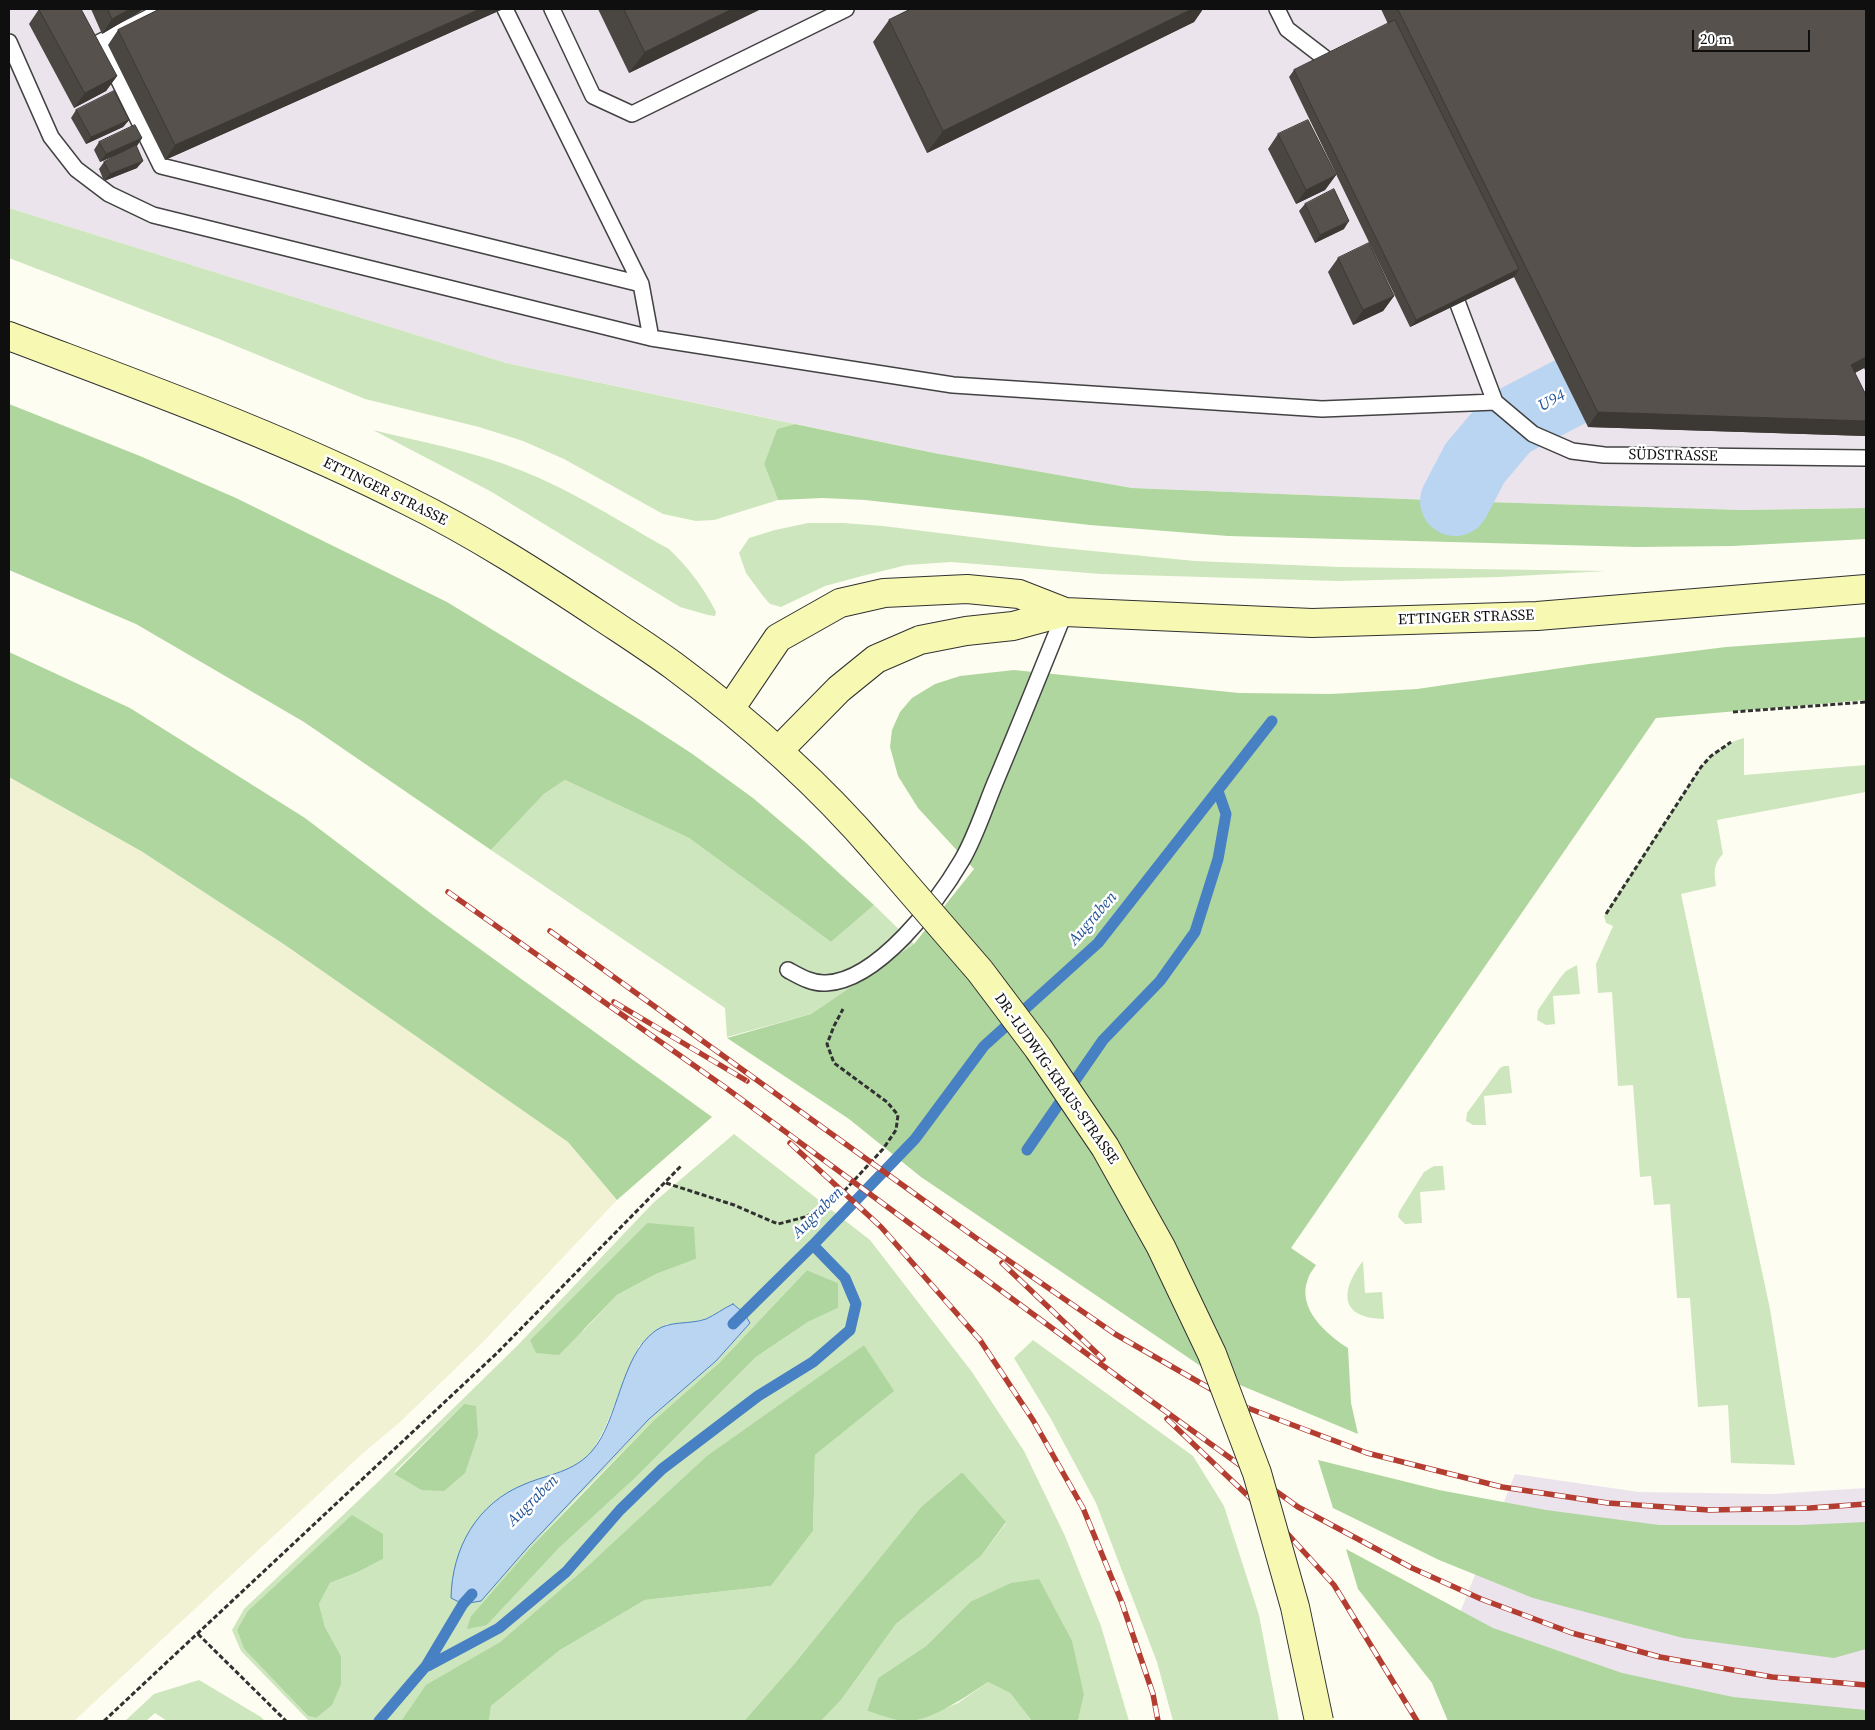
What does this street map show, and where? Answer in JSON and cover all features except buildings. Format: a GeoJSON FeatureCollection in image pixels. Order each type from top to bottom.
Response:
{"type":"FeatureCollection","features":[{"type":"Feature","properties":{"kind":"main road","name":"ETTINGER STRASSE"},"geometry":{"type":"LineString","coordinates":[[9,336],[281,441],[409,501],[532,570],[673,665],[730,709],[778,751],[839,689],[876,659],[920,640],[1013,626],[1065,612],[1322,623],[1537,616],[1866,589]]}},
{"type":"Feature","properties":{"kind":"main road","name":"ETTINGER STRASSE"},"geometry":{"type":"LineString","coordinates":[[730,709],[778,638],[840,603],[884,593],[967,588],[1019,594],[1065,612]]}},
{"type":"Feature","properties":{"kind":"main road","name":"DR.-LUDWIG-KRAUS-STRASSE"},"geometry":{"type":"LineString","coordinates":[[778,751],[846,816],[980,971],[1038,1048],[1105,1147],[1161,1247],[1212,1354],[1257,1473],[1295,1608],[1319,1721]]}},
{"type":"Feature","properties":{"kind":"lane"},"geometry":{"type":"LineString","coordinates":[[165,9],[100,42],[161,166],[642,284]]}},
{"type":"Feature","properties":{"kind":"lane"},"geometry":{"type":"LineString","coordinates":[[505,9],[642,284],[651,338]]}},
{"type":"Feature","properties":{"kind":"lane"},"geometry":{"type":"LineString","coordinates":[[552,9],[593,96],[632,114],[846,9]]}},
{"type":"Feature","properties":{"kind":"lane"},"geometry":{"type":"LineString","coordinates":[[1276,9],[1287,29],[1326,59]]}},
{"type":"Feature","properties":{"kind":"lane"},"geometry":{"type":"LineString","coordinates":[[9,42],[51,137],[76,169],[109,194],[153,215],[651,338],[953,385],[1322,409],[1495,402],[1458,304]]}},
{"type":"Feature","properties":{"kind":"lane","name":"SÜDSTRASSE"},"geometry":{"type":"LineString","coordinates":[[1495,402],[1533,434],[1572,451],[1604,455],[1866,458]]}},
{"type":"Feature","properties":{"kind":"lane"},"geometry":{"type":"LineString","coordinates":[[788,970],[806,980],[825,984],[844,981],[866,969],[900,941],[932,905],[964,858],[1065,612]]}},
{"type":"Feature","properties":{"kind":"path"},"geometry":{"type":"LineString","coordinates":[[1733,712],[1866,702]]}},
{"type":"Feature","properties":{"kind":"path"},"geometry":{"type":"LineString","coordinates":[[1606,914],[1701,767],[1711,756],[1731,742]]}},
{"type":"Feature","properties":{"kind":"path"},"geometry":{"type":"LineString","coordinates":[[666,1183],[734,1205],[778,1224],[804,1217],[834,1202],[883,1149],[896,1130],[898,1115],[887,1102],[834,1063],[828,1044],[834,1026],[866,969]]}},
{"type":"Feature","properties":{"kind":"path"},"geometry":{"type":"LineString","coordinates":[[104,1721],[496,1353],[681,1166]]}},
{"type":"Feature","properties":{"kind":"path"},"geometry":{"type":"LineString","coordinates":[[198,1634],[286,1721]]}},
{"type":"Feature","properties":{"kind":"shaded area"},"geometry":{"type":"Polygon","coordinates":[[[9,9],[1866,9],[1866,508],[1743,510],[1132,488],[934,453],[506,363],[9,208],[9,9]]]}},
{"type":"Feature","properties":{"kind":"shaded area"},"geometry":{"type":"Polygon","coordinates":[[[1515,1474],[1639,1492],[1772,1494],[1866,1488],[1866,1721],[1448,1721],[1432,1683],[1515,1474]]]}},
{"type":"Feature","properties":{"kind":"green space"},"geometry":{"type":"Polygon","coordinates":[[[9,208],[506,363],[795,424],[777,429],[764,464],[778,500],[714,520],[696,521],[663,514],[564,459],[523,441],[479,427],[365,399],[219,339],[9,258],[9,208]]]}},
{"type":"Feature","properties":{"kind":"green space"},"geometry":{"type":"Polygon","coordinates":[[[9,404],[140,456],[236,498],[447,602],[691,753],[753,798],[874,905],[831,942],[689,838],[565,780],[544,794],[491,850],[304,722],[136,624],[9,570],[9,404]]]}},
{"type":"Feature","properties":{"kind":"green space"},"geometry":{"type":"Polygon","coordinates":[[[795,424],[934,453],[1132,488],[1743,510],[1866,508],[1866,539],[1733,546],[1637,547],[1228,536],[1090,525],[865,500],[823,498],[778,500],[764,464],[777,429],[795,424]]]}},
{"type":"Feature","properties":{"kind":"green space"},"geometry":{"type":"Polygon","coordinates":[[[373,430],[484,457],[539,478],[577,497],[669,549],[701,586],[716,612],[715,616],[680,607],[490,491],[373,430]]]}},
{"type":"Feature","properties":{"kind":"green space"},"geometry":{"type":"Polygon","coordinates":[[[808,523],[883,526],[1052,547],[1195,561],[1340,567],[1606,571],[1500,577],[1338,581],[1101,574],[951,562],[907,565],[825,586],[781,607],[770,604],[746,573],[739,553],[749,538],[808,523]]]}},
{"type":"Feature","properties":{"kind":"green space"},"geometry":{"type":"Polygon","coordinates":[[[1866,637],[1866,700],[1656,718],[1291,1248],[1316,1265],[1309,1275],[1305,1290],[1310,1310],[1316,1320],[1331,1336],[1348,1348],[1351,1403],[1358,1434],[1211,1373],[921,1177],[849,1119],[727,1038],[811,1014],[914,944],[974,869],[918,808],[898,776],[890,747],[892,730],[900,712],[912,698],[935,684],[960,676],[1014,670],[1239,693],[1331,694],[1417,689],[1589,664],[1726,647],[1866,637]]]}},
{"type":"Feature","properties":{"kind":"green space"},"geometry":{"type":"Polygon","coordinates":[[[9,652],[130,708],[305,818],[433,915],[712,1117],[617,1200],[568,1142],[285,945],[141,851],[9,777],[9,652]]]}},
{"type":"Feature","properties":{"kind":"green space"},"geometry":{"type":"Polygon","coordinates":[[[1744,738],[1744,775],[1866,765],[1866,792],[1717,820],[1723,854],[1717,861],[1715,869],[1716,886],[1681,894],[1770,1309],[1795,1465],[1731,1463],[1728,1405],[1698,1407],[1690,1298],[1677,1298],[1670,1204],[1654,1205],[1651,1176],[1640,1177],[1633,1085],[1618,1086],[1612,992],[1598,993],[1596,964],[1613,926],[1606,923],[1604,916],[1701,767],[1720,749],[1744,738]]]}},
{"type":"Feature","properties":{"kind":"green space"},"geometry":{"type":"Polygon","coordinates":[[[9,777],[141,851],[285,945],[568,1142],[617,1200],[485,1340],[399,1423],[362,1454],[74,1721],[9,1721],[9,777]]]}},
{"type":"Feature","properties":{"kind":"green space"},"geometry":{"type":"Polygon","coordinates":[[[565,780],[689,838],[831,942],[874,905],[914,944],[811,1014],[727,1037],[725,1008],[491,850],[544,794],[565,780]]]}},
{"type":"Feature","properties":{"kind":"green space"},"geometry":{"type":"Polygon","coordinates":[[[1577,965],[1580,994],[1553,996],[1555,1024],[1546,1025],[1537,1020],[1538,1010],[1560,978],[1566,971],[1577,965]]]}},
{"type":"Feature","properties":{"kind":"green space"},"geometry":{"type":"Polygon","coordinates":[[[1509,1066],[1512,1093],[1484,1096],[1486,1125],[1473,1125],[1466,1121],[1467,1113],[1500,1068],[1509,1066]]]}},
{"type":"Feature","properties":{"kind":"green space"},"geometry":{"type":"Polygon","coordinates":[[[734,1134],[870,1240],[972,1372],[1024,1451],[1065,1536],[1101,1626],[1129,1721],[1078,1721],[1084,1695],[970,1602],[926,1646],[878,1678],[867,1711],[903,1721],[821,1721],[841,1700],[896,1624],[981,1556],[1006,1523],[962,1472],[921,1507],[795,1663],[744,1721],[489,1721],[491,1706],[560,1650],[645,1600],[771,1586],[813,1531],[815,1455],[893,1391],[864,1345],[820,1377],[590,1564],[500,1642],[426,1686],[401,1721],[309,1721],[241,1651],[232,1630],[244,1609],[517,1346],[653,1203],[734,1134]],[[647,1223],[530,1340],[584,1330],[617,1295],[656,1274],[696,1259],[647,1223]],[[807,1270],[719,1363],[653,1421],[578,1497],[531,1547],[471,1616],[487,1625],[559,1548],[635,1478],[756,1357],[808,1322],[838,1308],[838,1283],[807,1270]],[[733,1304],[706,1319],[683,1324],[667,1324],[639,1346],[605,1428],[593,1450],[578,1465],[523,1485],[505,1494],[481,1600],[529,1546],[649,1419],[716,1361],[750,1323],[733,1304]],[[464,1404],[394,1474],[421,1490],[464,1404]],[[382,1534],[237,1630],[244,1649],[308,1716],[316,1718],[341,1656],[325,1627],[319,1604],[330,1583],[358,1572],[383,1559],[382,1534]]]}},
{"type":"Feature","properties":{"kind":"green space"},"geometry":{"type":"Polygon","coordinates":[[[1434,1166],[1443,1166],[1445,1190],[1420,1192],[1422,1223],[1405,1224],[1398,1217],[1399,1212],[1424,1172],[1434,1166]]]}},
{"type":"Feature","properties":{"kind":"green space"},"geometry":{"type":"Polygon","coordinates":[[[647,1223],[694,1227],[696,1259],[656,1274],[617,1295],[559,1355],[536,1353],[530,1340],[647,1223]]]}},
{"type":"Feature","properties":{"kind":"green space"},"geometry":{"type":"Polygon","coordinates":[[[1363,1261],[1365,1293],[1382,1292],[1384,1319],[1358,1314],[1348,1301],[1350,1283],[1363,1261]]]}},
{"type":"Feature","properties":{"kind":"green space"},"geometry":{"type":"Polygon","coordinates":[[[807,1270],[838,1283],[838,1308],[808,1322],[756,1357],[635,1478],[559,1548],[487,1625],[467,1629],[471,1616],[531,1547],[653,1421],[719,1363],[807,1270]]]}},
{"type":"Feature","properties":{"kind":"green space"},"geometry":{"type":"Polygon","coordinates":[[[1033,1340],[1193,1456],[1224,1506],[1259,1615],[1279,1721],[1173,1721],[1157,1662],[1096,1503],[1051,1419],[1014,1358],[1033,1340]]]}},
{"type":"Feature","properties":{"kind":"green space"},"geometry":{"type":"Polygon","coordinates":[[[864,1345],[894,1391],[815,1455],[813,1531],[771,1586],[645,1600],[560,1650],[491,1706],[489,1721],[401,1721],[426,1685],[500,1642],[590,1564],[707,1456],[864,1345]]]}},
{"type":"Feature","properties":{"kind":"green space"},"geometry":{"type":"Polygon","coordinates":[[[464,1404],[476,1406],[478,1435],[465,1473],[444,1491],[421,1490],[394,1474],[464,1404]]]}},
{"type":"Feature","properties":{"kind":"green space"},"geometry":{"type":"Polygon","coordinates":[[[1318,1460],[1439,1490],[1546,1510],[1659,1525],[1800,1525],[1866,1522],[1866,1649],[1834,1658],[1683,1638],[1533,1598],[1439,1560],[1333,1508],[1318,1460]]]}},
{"type":"Feature","properties":{"kind":"green space"},"geometry":{"type":"Polygon","coordinates":[[[962,1472],[1006,1522],[981,1556],[896,1624],[841,1700],[821,1721],[744,1721],[795,1663],[921,1507],[962,1472]]]}},
{"type":"Feature","properties":{"kind":"green space"},"geometry":{"type":"Polygon","coordinates":[[[352,1515],[383,1534],[383,1559],[358,1572],[330,1583],[319,1604],[325,1627],[341,1656],[341,1684],[332,1705],[316,1718],[308,1716],[244,1649],[237,1630],[248,1611],[352,1515]]]}},
{"type":"Feature","properties":{"kind":"green space"},"geometry":{"type":"Polygon","coordinates":[[[1346,1549],[1493,1628],[1622,1673],[1733,1697],[1866,1710],[1866,1721],[1448,1721],[1432,1683],[1358,1589],[1346,1549]]]}},
{"type":"Feature","properties":{"kind":"green space"},"geometry":{"type":"Polygon","coordinates":[[[1039,1579],[1072,1641],[1084,1695],[1078,1721],[1032,1721],[1010,1693],[988,1682],[959,1701],[925,1718],[905,1721],[867,1711],[878,1678],[926,1646],[970,1602],[1011,1583],[1039,1579]]]}},
{"type":"Feature","properties":{"kind":"green space"},"geometry":{"type":"Polygon","coordinates":[[[199,1680],[265,1721],[167,1721],[155,1713],[146,1721],[125,1721],[154,1694],[199,1680]]]}},
{"type":"Feature","properties":{"kind":"green space"},"geometry":{"type":"Polygon","coordinates":[[[988,1682],[1010,1693],[1032,1721],[915,1721],[958,1703],[988,1682]]]}},
{"type":"Feature","properties":{"kind":"water"},"geometry":{"type":"Polygon","coordinates":[[[733,1304],[744,1313],[750,1323],[716,1361],[649,1419],[529,1546],[481,1601],[463,1604],[451,1598],[456,1562],[470,1529],[493,1503],[508,1492],[561,1472],[577,1464],[592,1451],[601,1438],[634,1356],[643,1342],[655,1331],[667,1325],[706,1319],[733,1304]]]}},
{"type":"Feature","properties":{"kind":"waterway","name":"U94"},"geometry":{"type":"LineString","coordinates":[[1455,501],[1475,463],[1508,424],[1656,347]]}},
{"type":"Feature","properties":{"kind":"waterway","name":"Augraben"},"geometry":{"type":"LineString","coordinates":[[1455,501],[1475,463]]}},
{"type":"Feature","properties":{"kind":"waterway","name":"Augraben"},"geometry":{"type":"LineString","coordinates":[[733,1324],[813,1245],[915,1139],[984,1046],[1098,943],[1272,721]]}},
{"type":"Feature","properties":{"kind":"waterway"},"geometry":{"type":"LineString","coordinates":[[1027,1150],[1103,1040],[1160,981],[1195,932],[1218,859],[1226,814],[1218,791]]}},
{"type":"Feature","properties":{"kind":"waterway"},"geometry":{"type":"LineString","coordinates":[[428,1666],[499,1628],[566,1572],[620,1510],[662,1469],[758,1396],[813,1362],[850,1330],[856,1304],[845,1278],[813,1245]]}},
{"type":"Feature","properties":{"kind":"waterway","name":"Augraben"},"geometry":{"type":"LineString","coordinates":[[379,1721],[426,1666],[463,1604],[472,1594]]}},
{"type":"Feature","properties":{"kind":"railway"},"geometry":{"type":"LineString","coordinates":[[448,892],[726,1088],[1298,1507],[1412,1568],[1481,1599],[1572,1633],[1660,1657],[1772,1677],[1866,1685]]}},
{"type":"Feature","properties":{"kind":"railway"},"geometry":{"type":"LineString","coordinates":[[550,931],[976,1238],[1115,1334],[1237,1404],[1367,1453],[1502,1487],[1608,1503],[1709,1510],[1810,1508],[1866,1504]]}},
{"type":"Feature","properties":{"kind":"railway"},"geometry":{"type":"LineString","coordinates":[[614,1002],[747,1081]]}},
{"type":"Feature","properties":{"kind":"railway"},"geometry":{"type":"LineString","coordinates":[[790,1143],[881,1227],[980,1340],[1033,1420],[1083,1508],[1122,1603],[1153,1694],[1158,1721]]}},
{"type":"Feature","properties":{"kind":"railway"},"geometry":{"type":"LineString","coordinates":[[1002,1263],[1103,1359]]}},
{"type":"Feature","properties":{"kind":"railway"},"geometry":{"type":"LineString","coordinates":[[1167,1419],[1285,1531],[1334,1585],[1417,1721]]}}]}
